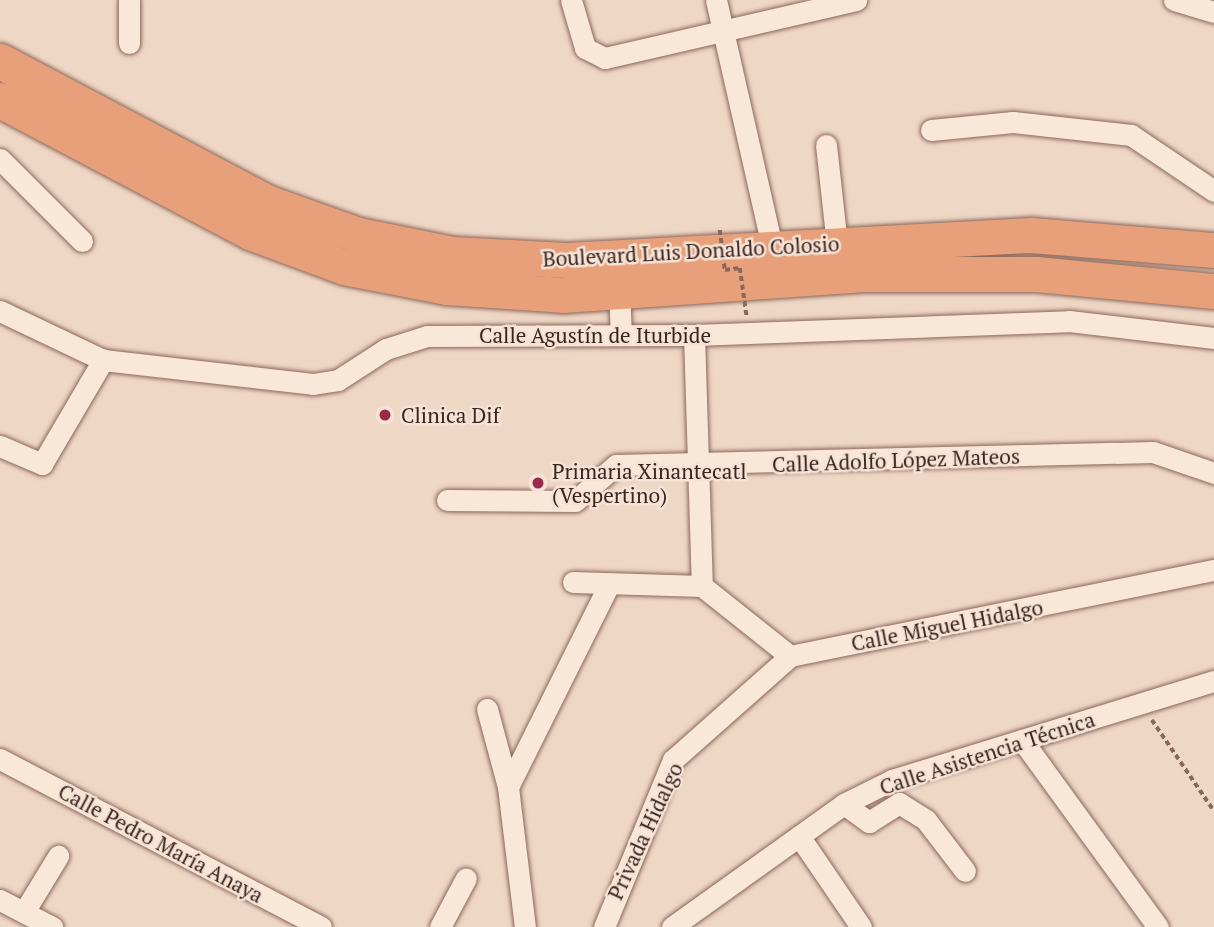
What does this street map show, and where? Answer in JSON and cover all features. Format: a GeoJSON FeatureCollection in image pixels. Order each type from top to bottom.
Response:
{"type":"FeatureCollection","features":[{"type":"Feature","properties":{"kind":"highway","name":"Boulevard Luis Donaldo Colosio"},"geometry":{"type":"LineString","coordinates":[[0,61],[266,202],[358,235],[452,254],[566,260],[1031,235],[1214,250]]}},
{"type":"Feature","properties":{"kind":"highway","name":"Boulevard Luis Donaldo Colosio"},"geometry":{"type":"LineString","coordinates":[[0,100],[250,232],[344,267],[447,287],[619,291],[860,274],[1022,274],[1214,291]]}},
{"type":"Feature","properties":{"kind":"street"},"geometry":{"type":"LineString","coordinates":[[129,0],[129,43]]}},
{"type":"Feature","properties":{"kind":"street"},"geometry":{"type":"LineString","coordinates":[[571,0],[585,48],[605,58],[856,0]]}},
{"type":"Feature","properties":{"kind":"street"},"geometry":{"type":"LineString","coordinates":[[716,0],[725,29],[773,250]]}},
{"type":"Feature","properties":{"kind":"street"},"geometry":{"type":"LineString","coordinates":[[1174,0],[1214,12]]}},
{"type":"Feature","properties":{"kind":"street"},"geometry":{"type":"LineString","coordinates":[[931,130],[1013,122],[1130,135],[1214,191]]}},
{"type":"Feature","properties":{"kind":"street"},"geometry":{"type":"LineString","coordinates":[[826,145],[837,245]]}},
{"type":"Feature","properties":{"kind":"street"},"geometry":{"type":"LineString","coordinates":[[0,159],[82,241]]}},
{"type":"Feature","properties":{"kind":"street"},"geometry":{"type":"LineString","coordinates":[[619,291],[621,335]]}},
{"type":"Feature","properties":{"kind":"street","name":"Calle Agustín de Iturbide"},"geometry":{"type":"LineString","coordinates":[[0,311],[103,360],[313,384],[338,380],[411,337],[694,335],[1069,321],[1214,338]]}},
{"type":"Feature","properties":{"kind":"street"},"geometry":{"type":"LineString","coordinates":[[694,335],[696,466],[702,586]]}},
{"type":"Feature","properties":{"kind":"street"},"geometry":{"type":"LineString","coordinates":[[0,446],[41,464],[103,360]]}},
{"type":"Feature","properties":{"kind":"street","name":"Calle Adolfo López Mateos"},"geometry":{"type":"LineString","coordinates":[[447,500],[575,501],[616,465],[696,466],[1153,452],[1214,473]]}},
{"type":"Feature","properties":{"kind":"street","name":"Calle Miguel Hidalgo"},"geometry":{"type":"LineString","coordinates":[[790,656],[1214,570]]}},
{"type":"Feature","properties":{"kind":"street"},"geometry":{"type":"LineString","coordinates":[[573,582],[702,586],[737,620],[790,656]]}},
{"type":"Feature","properties":{"kind":"street"},"geometry":{"type":"LineString","coordinates":[[508,787],[609,584]]}},
{"type":"Feature","properties":{"kind":"street","name":"Privada Hidalgo"},"geometry":{"type":"LineString","coordinates":[[604,927],[673,760],[790,656]]}},
{"type":"Feature","properties":{"kind":"street","name":"Calle Asistencia Técnica"},"geometry":{"type":"LineString","coordinates":[[684,924],[844,804],[892,780],[1214,681]]}},
{"type":"Feature","properties":{"kind":"street"},"geometry":{"type":"LineString","coordinates":[[486,709],[508,787],[525,927]]}},
{"type":"Feature","properties":{"kind":"street"},"geometry":{"type":"LineString","coordinates":[[1022,740],[1158,927]]}},
{"type":"Feature","properties":{"kind":"street","name":"Calle Pedro María Anaya"},"geometry":{"type":"LineString","coordinates":[[0,759],[321,927]]}},
{"type":"Feature","properties":{"kind":"street"},"geometry":{"type":"LineString","coordinates":[[844,804],[869,822],[899,803],[926,820],[965,871]]}},
{"type":"Feature","properties":{"kind":"street"},"geometry":{"type":"LineString","coordinates":[[799,836],[861,927]]}},
{"type":"Feature","properties":{"kind":"street"},"geometry":{"type":"LineString","coordinates":[[24,912],[58,856]]}},
{"type":"Feature","properties":{"kind":"street"},"geometry":{"type":"LineString","coordinates":[[440,927],[466,877]]}},
{"type":"Feature","properties":{"kind":"street"},"geometry":{"type":"LineString","coordinates":[[0,900],[52,927]]}},
{"type":"Feature","properties":{"kind":"path"},"geometry":{"type":"LineString","coordinates":[[720,230],[725,271],[740,268],[747,317]]}},
{"type":"Feature","properties":{"kind":"path"},"geometry":{"type":"LineString","coordinates":[[1141,704],[1214,811]]}},
{"type":"Feature","properties":{"kind":"place","name":"Clinica Dif"},"geometry":{"type":"Point","coordinates":[385,415]}},
{"type":"Feature","properties":{"kind":"place","name":"Primaria Xinantecatl (Vespertino)"},"geometry":{"type":"Point","coordinates":[538,483]}}]}
